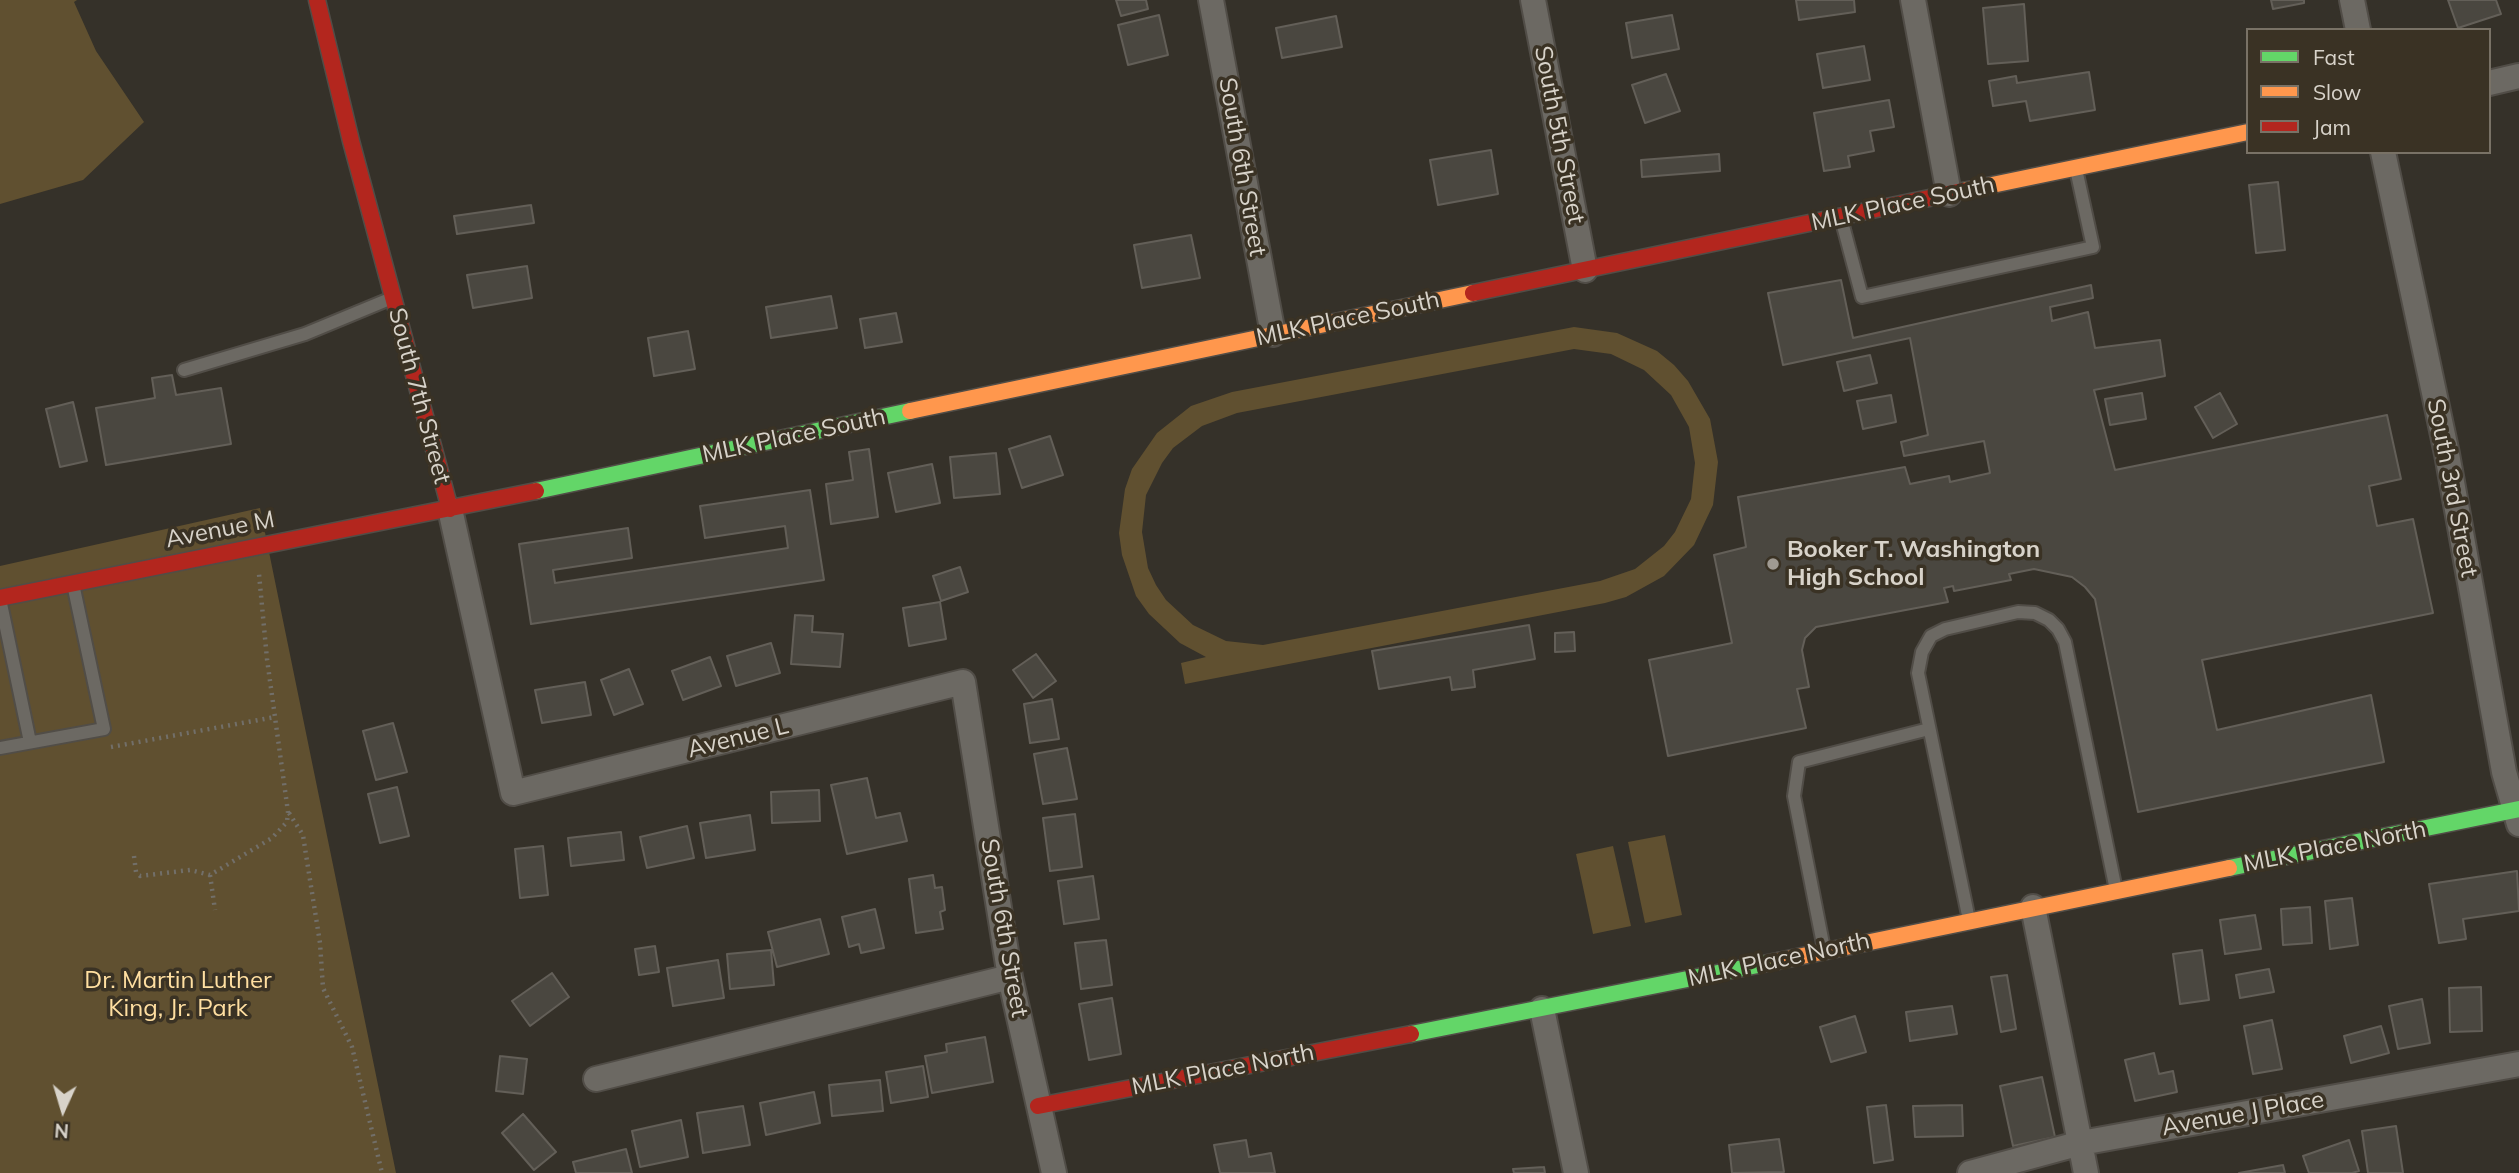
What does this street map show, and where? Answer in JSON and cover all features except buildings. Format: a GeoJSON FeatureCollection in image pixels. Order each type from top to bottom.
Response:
{"type":"FeatureCollection","features":[{"type":"Feature","properties":{"kind":"street","name":"South 7th Street"},"geometry":{"type":"LineString","coordinates":[[317,0],[450,509],[513,793]]}},
{"type":"Feature","properties":{"kind":"street","name":"South 6th Street"},"geometry":{"type":"LineString","coordinates":[[1211,0],[1273,334]]}},
{"type":"Feature","properties":{"kind":"street","name":"South 5th Street"},"geometry":{"type":"LineString","coordinates":[[1533,0],[1585,270]]}},
{"type":"Feature","properties":{"kind":"street"},"geometry":{"type":"LineString","coordinates":[[1913,0],[1950,194]]}},
{"type":"Feature","properties":{"kind":"street"},"geometry":{"type":"LineString","coordinates":[[2352,0],[2358,28]]}},
{"type":"Feature","properties":{"kind":"street"},"geometry":{"type":"LineString","coordinates":[[2491,83],[2519,76]]}},
{"type":"Feature","properties":{"kind":"street","name":"MLK Place South"},"geometry":{"type":"LineString","coordinates":[[450,509],[1273,334],[2246,132]]}},
{"type":"Feature","properties":{"kind":"street","name":"South 3rd Street"},"geometry":{"type":"LineString","coordinates":[[2383,154],[2447,454],[2504,772],[2518,814]]}},
{"type":"Feature","properties":{"kind":"street","name":"Avenue M"},"geometry":{"type":"LineString","coordinates":[[0,598],[450,509]]}},
{"type":"Feature","properties":{"kind":"street","name":"South 6th Street"},"geometry":{"type":"LineString","coordinates":[[963,682],[1010,978],[1054,1173]]}},
{"type":"Feature","properties":{"kind":"street","name":"Avenue L"},"geometry":{"type":"LineString","coordinates":[[513,793],[963,682]]}},
{"type":"Feature","properties":{"kind":"street","name":"MLK Place North"},"geometry":{"type":"LineString","coordinates":[[1038,1106],[1542,1009],[2033,907],[2518,814]]}},
{"type":"Feature","properties":{"kind":"street"},"geometry":{"type":"LineString","coordinates":[[2033,907],[2086,1173]]}},
{"type":"Feature","properties":{"kind":"street"},"geometry":{"type":"LineString","coordinates":[[596,1079],[1010,978]]}},
{"type":"Feature","properties":{"kind":"street"},"geometry":{"type":"LineString","coordinates":[[1542,1009],[1576,1173]]}},
{"type":"Feature","properties":{"kind":"street","name":"Avenue J Place"},"geometry":{"type":"LineString","coordinates":[[1970,1173],[2081,1143],[2519,1064]]}},
{"type":"Feature","properties":{"kind":"lane"},"geometry":{"type":"LineString","coordinates":[[1841,217],[1862,297],[2094,247],[2076,168]]}},
{"type":"Feature","properties":{"kind":"lane"},"geometry":{"type":"LineString","coordinates":[[184,370],[306,334],[393,298]]}},
{"type":"Feature","properties":{"kind":"lane"},"geometry":{"type":"LineString","coordinates":[[0,748],[104,729],[73,583]]}},
{"type":"Feature","properties":{"kind":"lane"},"geometry":{"type":"LineString","coordinates":[[0,598],[30,742]]}},
{"type":"Feature","properties":{"kind":"lane"},"geometry":{"type":"LineString","coordinates":[[1970,921],[1918,673],[1922,652],[1931,636],[1945,629],[2018,612],[2035,613],[2049,620],[2065,642],[2116,891]]}},
{"type":"Feature","properties":{"kind":"lane"},"geometry":{"type":"LineString","coordinates":[[1824,951],[1794,796],[1799,762],[1929,729]]}},
{"type":"Feature","properties":{"kind":"path"},"geometry":{"type":"LineString","coordinates":[[134,856],[136,872],[140,876],[190,870],[210,875],[272,838],[287,821],[254,546]]}},
{"type":"Feature","properties":{"kind":"path"},"geometry":{"type":"LineString","coordinates":[[102,748],[275,717]]}},
{"type":"Feature","properties":{"kind":"path"},"geometry":{"type":"LineString","coordinates":[[288,812],[303,835],[320,943],[323,988],[352,1047],[382,1173]]}},
{"type":"Feature","properties":{"kind":"path"},"geometry":{"type":"LineString","coordinates":[[210,875],[215,910]]}},
{"type":"Feature","properties":{"kind":"green space"},"geometry":{"type":"Polygon","coordinates":[[[0,0],[77,0],[74,2],[96,51],[144,122],[83,180],[0,204],[0,0]]]}},
{"type":"Feature","properties":{"kind":"green space"},"geometry":{"type":"Polygon","coordinates":[[[1574,327],[1617,333],[1657,351],[1674,365],[1688,381],[1710,419],[1718,462],[1713,505],[1694,545],[1664,576],[1626,597],[1185,684],[1181,663],[1206,657],[1180,643],[1149,614],[1136,596],[1122,555],[1119,533],[1125,489],[1132,469],[1157,433],[1191,406],[1232,392],[1574,327]],[[1574,349],[1237,413],[1202,426],[1173,448],[1146,495],[1142,532],[1148,568],[1156,585],[1166,600],[1193,625],[1226,641],[1263,645],[1600,581],[1635,569],[1664,546],[1675,532],[1691,499],[1695,463],[1689,427],[1671,395],[1644,370],[1611,354],[1574,349]]]}},
{"type":"Feature","properties":{"kind":"green space","name":"Dr. Martin Luther King, Jr. Park"},"geometry":{"type":"Polygon","coordinates":[[[260,508],[396,1173],[0,1173],[0,566],[260,508]]]}},
{"type":"Feature","properties":{"kind":"green space"},"geometry":{"type":"Polygon","coordinates":[[[1665,835],[1682,915],[1645,923],[1628,842],[1665,835]]]}},
{"type":"Feature","properties":{"kind":"green space"},"geometry":{"type":"Polygon","coordinates":[[[1613,846],[1631,926],[1593,934],[1576,854],[1613,846]]]}},
{"type":"Feature","properties":{"kind":"traffic: fast"},"geometry":{"type":"LineString","coordinates":[[536,491],[910,411]]}},
{"type":"Feature","properties":{"kind":"traffic: fast"},"geometry":{"type":"LineString","coordinates":[[2229,868],[2519,809]]}},
{"type":"Feature","properties":{"kind":"traffic: fast"},"geometry":{"type":"LineString","coordinates":[[1411,1034],[1778,961]]}},
{"type":"Feature","properties":{"kind":"traffic: slow"},"geometry":{"type":"LineString","coordinates":[[1963,191],[2246,132]]}},
{"type":"Feature","properties":{"kind":"traffic: slow"},"geometry":{"type":"LineString","coordinates":[[910,411],[1473,293]]}},
{"type":"Feature","properties":{"kind":"traffic: slow"},"geometry":{"type":"LineString","coordinates":[[1778,961],[2229,868]]}},
{"type":"Feature","properties":{"kind":"traffic: jam"},"geometry":{"type":"LineString","coordinates":[[317,0],[351,141],[450,509]]}},
{"type":"Feature","properties":{"kind":"traffic: jam"},"geometry":{"type":"LineString","coordinates":[[1473,293],[1963,191]]}},
{"type":"Feature","properties":{"kind":"traffic: jam"},"geometry":{"type":"LineString","coordinates":[[0,598],[536,491]]}},
{"type":"Feature","properties":{"kind":"traffic: jam"},"geometry":{"type":"LineString","coordinates":[[1038,1106],[1411,1034]]}},
{"type":"Feature","properties":{"kind":"place","name":"Booker T. Washington High School"},"geometry":{"type":"Point","coordinates":[1773,564]}}]}
